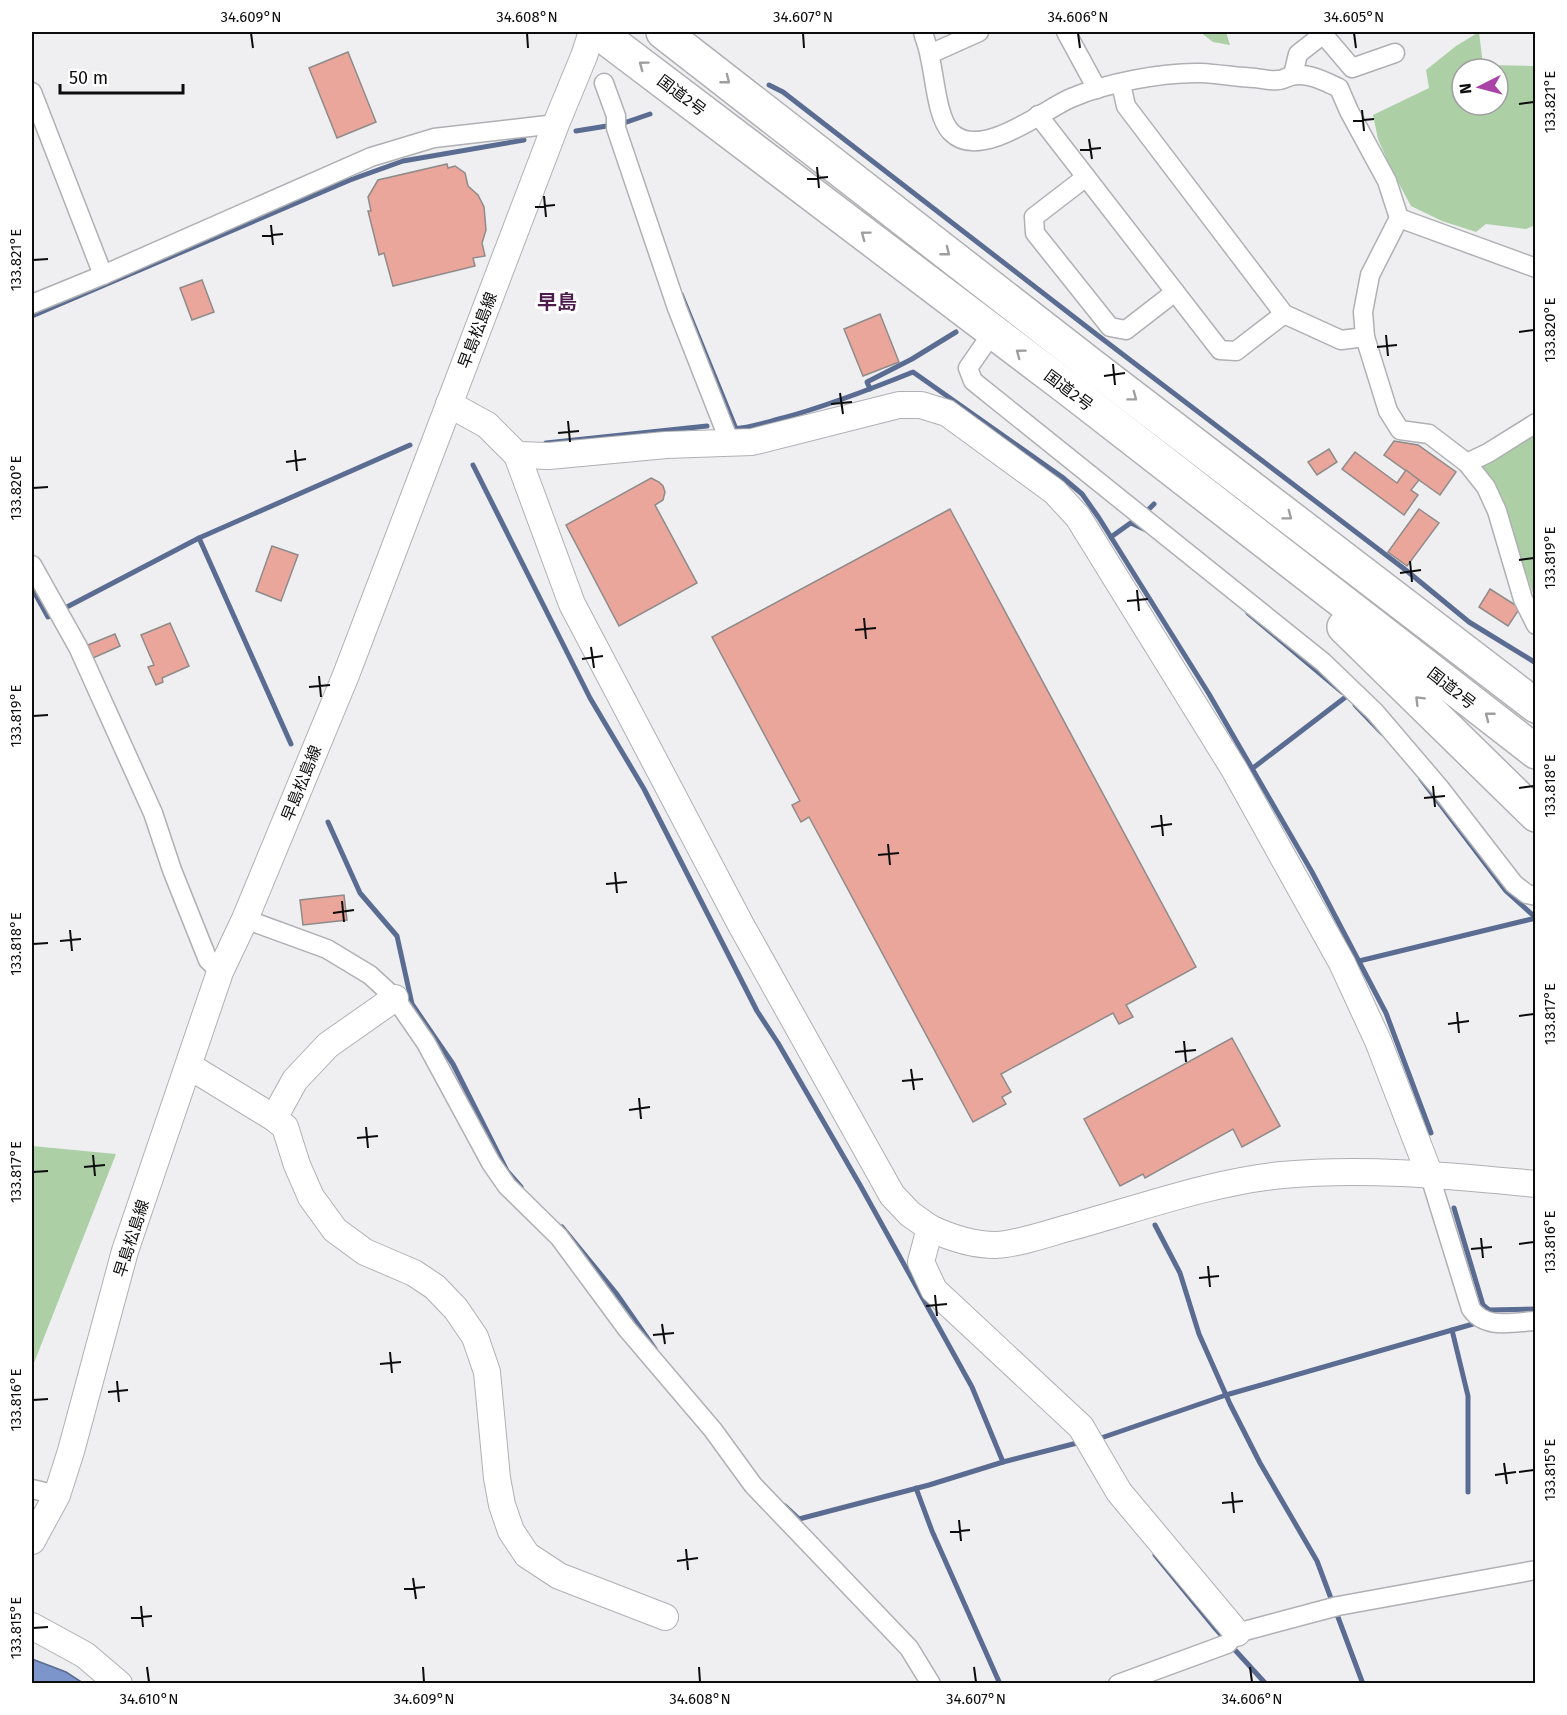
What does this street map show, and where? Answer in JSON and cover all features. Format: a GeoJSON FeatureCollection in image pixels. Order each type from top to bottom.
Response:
{"type":"FeatureCollection","features":[{"type":"Feature","properties":{"kind":"highway","name":"国道2号"},"geometry":{"type":"LineString","coordinates":[[598,32],[1070,390],[1536,752]]}},
{"type":"Feature","properties":{"kind":"highway","name":"国道2号"},"geometry":{"type":"LineString","coordinates":[[663,32],[1091,365],[1536,706]]}},
{"type":"Feature","properties":{"kind":"highway"},"geometry":{"type":"LineString","coordinates":[[1070,390],[1147,461],[1322,605],[1536,815]]}},
{"type":"Feature","properties":{"kind":"street","name":"早島松島線"},"geometry":{"type":"LineString","coordinates":[[32,1541],[57,1495],[125,1251],[220,972],[245,919],[345,675],[592,32]]}},
{"type":"Feature","properties":{"kind":"street"},"geometry":{"type":"LineString","coordinates":[[922,32],[930,54],[941,113],[951,133],[961,139],[985,141],[1020,127],[1072,97],[1097,89],[1172,74],[1200,73],[1279,80],[1293,75],[1311,75],[1339,88],[1387,181],[1399,218],[1370,275],[1363,312],[1365,337],[1388,411],[1400,430],[1428,434],[1467,463],[1486,487],[1497,511],[1522,599],[1536,625]]}},
{"type":"Feature","properties":{"kind":"street"},"geometry":{"type":"LineString","coordinates":[[930,54],[979,32]]}},
{"type":"Feature","properties":{"kind":"street"},"geometry":{"type":"LineString","coordinates":[[1066,32],[1097,89]]}},
{"type":"Feature","properties":{"kind":"street"},"geometry":{"type":"LineString","coordinates":[[1293,75],[1298,54],[1318,34],[1352,68],[1395,53]]}},
{"type":"Feature","properties":{"kind":"street"},"geometry":{"type":"LineString","coordinates":[[604,83],[677,308],[730,443]]}},
{"type":"Feature","properties":{"kind":"street"},"geometry":{"type":"LineString","coordinates":[[1121,84],[1126,106],[1284,314],[1341,340],[1365,337]]}},
{"type":"Feature","properties":{"kind":"street"},"geometry":{"type":"LineString","coordinates":[[32,92],[103,275]]}},
{"type":"Feature","properties":{"kind":"street"},"geometry":{"type":"LineString","coordinates":[[1038,115],[1220,350],[1236,351],[1284,314]]}},
{"type":"Feature","properties":{"kind":"street"},"geometry":{"type":"LineString","coordinates":[[32,304],[371,157],[434,138],[556,124]]}},
{"type":"Feature","properties":{"kind":"street"},"geometry":{"type":"LineString","coordinates":[[1086,177],[1034,217],[1035,233],[1110,327],[1126,330],[1175,292]]}},
{"type":"Feature","properties":{"kind":"street"},"geometry":{"type":"LineString","coordinates":[[1399,218],[1536,268]]}},
{"type":"Feature","properties":{"kind":"street"},"geometry":{"type":"LineString","coordinates":[[993,332],[968,368],[974,381],[1323,662],[1375,712],[1418,762],[1514,884],[1527,894],[1536,896]]}},
{"type":"Feature","properties":{"kind":"street"},"geometry":{"type":"LineString","coordinates":[[448,404],[487,425],[517,455],[572,604],[741,925],[892,1195],[910,1214],[930,1228],[964,1242],[997,1245],[1038,1236],[1220,1185],[1281,1175],[1353,1171],[1429,1173],[1536,1184]]}},
{"type":"Feature","properties":{"kind":"street"},"geometry":{"type":"LineString","coordinates":[[517,455],[549,456],[666,445],[752,442],[899,405],[921,405],[947,413],[1055,492],[1078,517],[1234,769],[1342,963],[1378,1041],[1429,1173],[1471,1309],[1478,1318],[1488,1323],[1536,1321]]}},
{"type":"Feature","properties":{"kind":"street"},"geometry":{"type":"LineString","coordinates":[[1467,463],[1488,453],[1536,423]]}},
{"type":"Feature","properties":{"kind":"street"},"geometry":{"type":"LineString","coordinates":[[32,565],[78,647],[153,813],[172,870],[208,960],[220,972]]}},
{"type":"Feature","properties":{"kind":"street"},"geometry":{"type":"LineString","coordinates":[[245,919],[327,949],[370,975],[395,998],[426,1043],[491,1163],[507,1186],[558,1237],[627,1329],[713,1430],[753,1485],[909,1648],[931,1683]]}},
{"type":"Feature","properties":{"kind":"street"},"geometry":{"type":"LineString","coordinates":[[274,1118],[295,1080],[328,1045],[395,998]]}},
{"type":"Feature","properties":{"kind":"street"},"geometry":{"type":"LineString","coordinates":[[189,1066],[285,1127],[297,1165],[311,1197],[335,1230],[365,1252],[414,1273],[435,1287],[456,1309],[475,1337],[487,1372],[497,1478],[502,1505],[511,1531],[527,1555],[559,1576],[665,1617]]}},
{"type":"Feature","properties":{"kind":"street"},"geometry":{"type":"LineString","coordinates":[[930,1228],[921,1262],[934,1290],[1082,1427],[1119,1492],[1232,1638]]}},
{"type":"Feature","properties":{"kind":"street"},"geometry":{"type":"LineString","coordinates":[[32,1489],[57,1495]]}},
{"type":"Feature","properties":{"kind":"street"},"geometry":{"type":"LineString","coordinates":[[1118,1683],[1232,1638],[1338,1606],[1536,1570]]}},
{"type":"Feature","properties":{"kind":"street"},"geometry":{"type":"LineString","coordinates":[[32,1626],[85,1654],[119,1683]]}},
{"type":"Feature","properties":{"kind":"green space"},"geometry":{"type":"Polygon","coordinates":[[[1200,32],[1226,32],[1230,45],[1213,42],[1200,32]]]}},
{"type":"Feature","properties":{"kind":"green space"},"geometry":{"type":"Polygon","coordinates":[[[1479,32],[1482,57],[1450,57],[1450,117],[1510,117],[1510,66],[1535,66],[1535,225],[1526,229],[1486,224],[1476,232],[1442,221],[1411,206],[1378,139],[1373,115],[1429,88],[1426,70],[1456,46],[1479,32]]]}},
{"type":"Feature","properties":{"kind":"green space"},"geometry":{"type":"Polygon","coordinates":[[[1535,432],[1535,599],[1504,511],[1482,465],[1535,432]]]}},
{"type":"Feature","properties":{"kind":"green space"},"geometry":{"type":"Polygon","coordinates":[[[32,1146],[116,1154],[32,1368],[32,1146]]]}},
{"type":"Feature","properties":{"kind":"water"},"geometry":{"type":"Polygon","coordinates":[[[32,1659],[66,1672],[83,1683],[32,1683],[32,1659]]]}},
{"type":"Feature","properties":{"kind":"building"},"geometry":{"type":"Polygon","coordinates":[[[348,52],[376,122],[337,138],[309,68],[348,52]]]}},
{"type":"Feature","properties":{"kind":"building"},"geometry":{"type":"Polygon","coordinates":[[[447,164],[448,168],[455,166],[465,173],[468,186],[478,195],[484,207],[486,230],[482,243],[485,256],[473,258],[475,266],[393,286],[384,253],[379,255],[368,211],[371,211],[368,197],[378,180],[447,164]]]}},
{"type":"Feature","properties":{"kind":"building"},"geometry":{"type":"Polygon","coordinates":[[[202,280],[214,312],[192,320],[180,288],[202,280]]]}},
{"type":"Feature","properties":{"kind":"building"},"geometry":{"type":"Polygon","coordinates":[[[880,314],[899,362],[863,376],[844,329],[880,314]]]}},
{"type":"Feature","properties":{"kind":"building"},"geometry":{"type":"Polygon","coordinates":[[[1394,441],[1418,445],[1456,472],[1440,495],[1384,455],[1394,441]]]}},
{"type":"Feature","properties":{"kind":"building"},"geometry":{"type":"Polygon","coordinates":[[[1329,449],[1337,462],[1317,475],[1308,462],[1329,449]]]}},
{"type":"Feature","properties":{"kind":"building"},"geometry":{"type":"Polygon","coordinates":[[[1355,452],[1397,483],[1406,470],[1419,480],[1411,490],[1418,495],[1404,515],[1342,469],[1355,452]]]}},
{"type":"Feature","properties":{"kind":"building"},"geometry":{"type":"Polygon","coordinates":[[[651,478],[663,486],[665,492],[663,500],[655,505],[697,583],[619,626],[566,525],[651,478]]]}},
{"type":"Feature","properties":{"kind":"building"},"geometry":{"type":"Polygon","coordinates":[[[950,509],[1196,967],[1126,1005],[1133,1017],[1119,1024],[1113,1013],[1001,1074],[1011,1092],[1002,1097],[1006,1104],[973,1122],[809,817],[801,822],[792,805],[800,801],[712,637],[950,509]]]}},
{"type":"Feature","properties":{"kind":"building"},"geometry":{"type":"Polygon","coordinates":[[[1419,509],[1439,523],[1407,566],[1388,552],[1419,509]]]}},
{"type":"Feature","properties":{"kind":"building"},"geometry":{"type":"Polygon","coordinates":[[[272,546],[298,555],[281,601],[256,591],[272,546]]]}},
{"type":"Feature","properties":{"kind":"building"},"geometry":{"type":"Polygon","coordinates":[[[1490,589],[1520,608],[1508,626],[1479,607],[1490,589]]]}},
{"type":"Feature","properties":{"kind":"building"},"geometry":{"type":"Polygon","coordinates":[[[170,623],[189,666],[162,678],[163,682],[156,685],[148,667],[154,665],[141,635],[170,623]]]}},
{"type":"Feature","properties":{"kind":"building"},"geometry":{"type":"Polygon","coordinates":[[[115,634],[120,646],[93,658],[88,645],[115,634]]]}},
{"type":"Feature","properties":{"kind":"building"},"geometry":{"type":"Polygon","coordinates":[[[344,895],[347,920],[303,925],[300,900],[344,895]]]}},
{"type":"Feature","properties":{"kind":"building"},"geometry":{"type":"Polygon","coordinates":[[[1232,1038],[1280,1126],[1242,1147],[1233,1129],[1145,1178],[1143,1174],[1120,1186],[1084,1119],[1232,1038]]]}},
{"type":"Feature","properties":{"kind":"waterway"},"geometry":{"type":"LineString","coordinates":[[769,85],[783,92],[1407,571],[1469,622],[1536,663]]}},
{"type":"Feature","properties":{"kind":"waterway"},"geometry":{"type":"LineString","coordinates":[[621,124],[650,114]]}},
{"type":"Feature","properties":{"kind":"waterway"},"geometry":{"type":"LineString","coordinates":[[576,131],[613,125]]}},
{"type":"Feature","properties":{"kind":"waterway"},"geometry":{"type":"LineString","coordinates":[[32,316],[350,180],[403,161],[524,140]]}},
{"type":"Feature","properties":{"kind":"waterway"},"geometry":{"type":"LineString","coordinates":[[681,294],[736,429]]}},
{"type":"Feature","properties":{"kind":"waterway"},"geometry":{"type":"LineString","coordinates":[[870,389],[867,382],[912,359],[956,332]]}},
{"type":"Feature","properties":{"kind":"waterway"},"geometry":{"type":"LineString","coordinates":[[733,429],[758,425],[816,408],[913,372],[1062,477],[1082,494],[1209,694],[1312,872],[1386,1013],[1431,1133]]}},
{"type":"Feature","properties":{"kind":"waterway"},"geometry":{"type":"LineString","coordinates":[[546,443],[707,426]]}},
{"type":"Feature","properties":{"kind":"waterway"},"geometry":{"type":"LineString","coordinates":[[65,608],[199,538],[410,445]]}},
{"type":"Feature","properties":{"kind":"waterway"},"geometry":{"type":"LineString","coordinates":[[473,465],[590,698],[644,789],[757,1011],[860,1185],[972,1387],[1003,1462]]}},
{"type":"Feature","properties":{"kind":"waterway"},"geometry":{"type":"LineString","coordinates":[[1149,509],[1154,504]]}},
{"type":"Feature","properties":{"kind":"waterway"},"geometry":{"type":"LineString","coordinates":[[1111,537],[1132,522]]}},
{"type":"Feature","properties":{"kind":"waterway"},"geometry":{"type":"LineString","coordinates":[[1131,523],[1146,530]]}},
{"type":"Feature","properties":{"kind":"waterway"},"geometry":{"type":"LineString","coordinates":[[199,538],[291,744]]}},
{"type":"Feature","properties":{"kind":"waterway"},"geometry":{"type":"LineString","coordinates":[[32,588],[48,617],[51,616]]}},
{"type":"Feature","properties":{"kind":"waterway"},"geometry":{"type":"LineString","coordinates":[[1248,613],[1342,692]]}},
{"type":"Feature","properties":{"kind":"waterway"},"geometry":{"type":"LineString","coordinates":[[1253,768],[1347,696]]}},
{"type":"Feature","properties":{"kind":"waterway"},"geometry":{"type":"LineString","coordinates":[[1355,705],[1382,733]]}},
{"type":"Feature","properties":{"kind":"waterway"},"geometry":{"type":"LineString","coordinates":[[1421,779],[1506,891],[1536,918]]}},
{"type":"Feature","properties":{"kind":"waterway"},"geometry":{"type":"LineString","coordinates":[[328,822],[360,893],[397,936],[412,1004],[453,1064],[507,1171],[521,1187]]}},
{"type":"Feature","properties":{"kind":"waterway"},"geometry":{"type":"LineString","coordinates":[[1359,961],[1536,918]]}},
{"type":"Feature","properties":{"kind":"waterway"},"geometry":{"type":"LineString","coordinates":[[1454,1208],[1483,1305],[1489,1310]]}},
{"type":"Feature","properties":{"kind":"waterway"},"geometry":{"type":"LineString","coordinates":[[1155,1225],[1180,1273],[1199,1334],[1230,1404],[1260,1463],[1317,1561],[1363,1684]]}},
{"type":"Feature","properties":{"kind":"waterway"},"geometry":{"type":"LineString","coordinates":[[562,1227],[616,1293],[655,1349]]}},
{"type":"Feature","properties":{"kind":"waterway"},"geometry":{"type":"LineString","coordinates":[[1101,1438],[1226,1395],[1473,1324],[1489,1310],[1536,1309]]}},
{"type":"Feature","properties":{"kind":"waterway"},"geometry":{"type":"LineString","coordinates":[[1452,1330],[1468,1396],[1468,1492]]}},
{"type":"Feature","properties":{"kind":"waterway"},"geometry":{"type":"LineString","coordinates":[[785,1506],[799,1519],[1081,1442]]}},
{"type":"Feature","properties":{"kind":"waterway"},"geometry":{"type":"LineString","coordinates":[[916,1488],[932,1531],[1000,1684]]}},
{"type":"Feature","properties":{"kind":"waterway"},"geometry":{"type":"LineString","coordinates":[[1155,1555],[1214,1627],[1266,1684]]}},
{"type":"Feature","properties":{"kind":"district","name":"早島"},"geometry":{"type":"Point","coordinates":[557,302]}}]}
